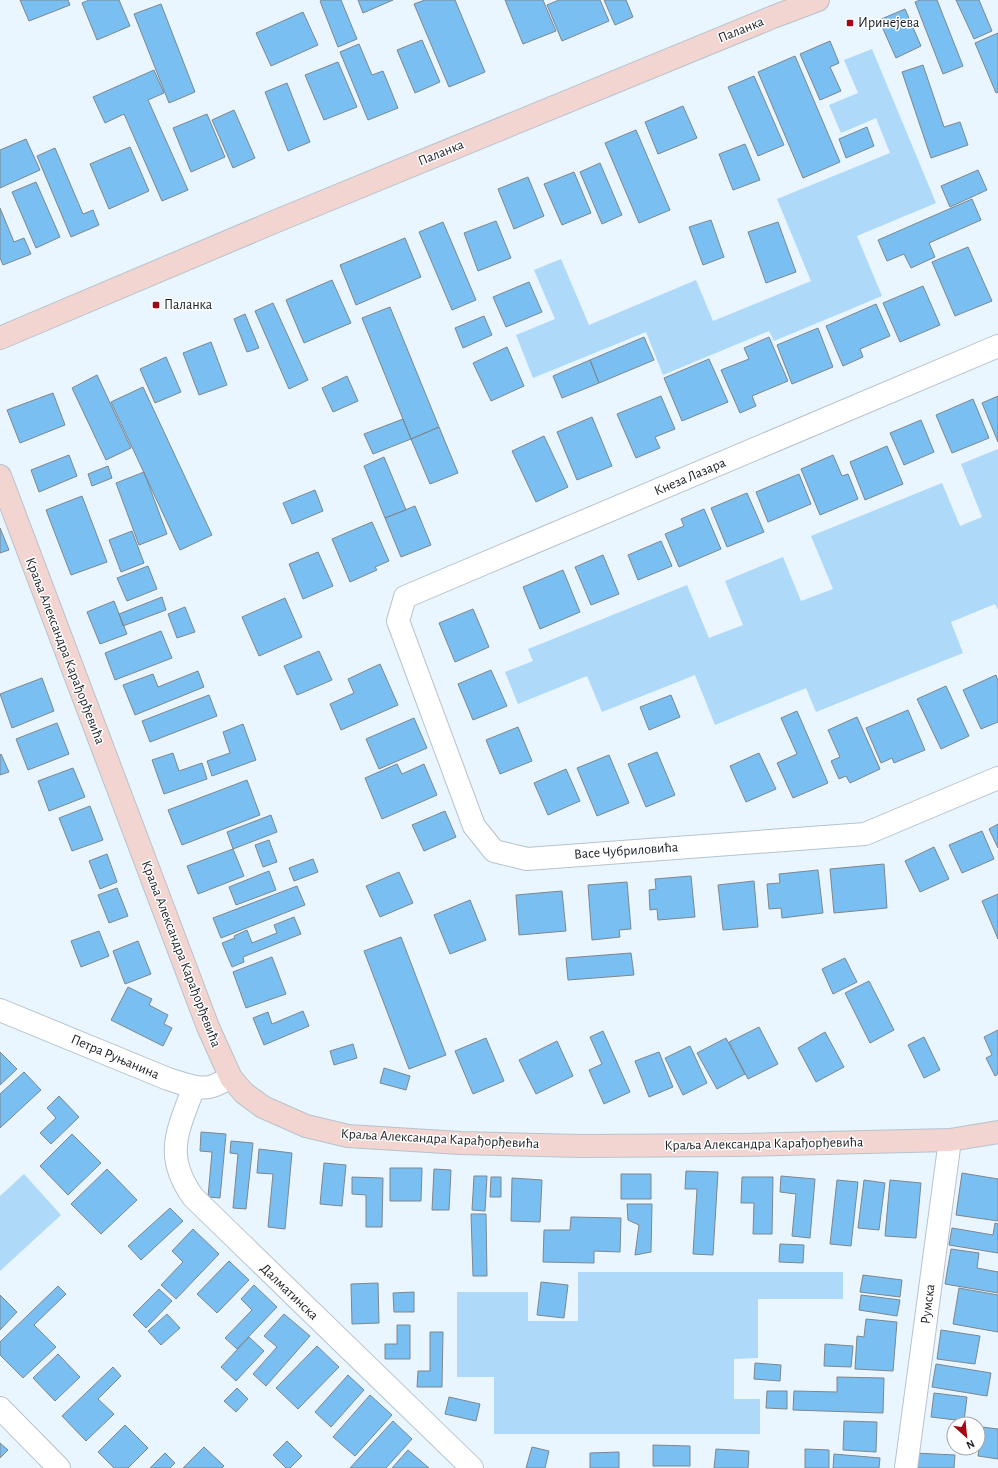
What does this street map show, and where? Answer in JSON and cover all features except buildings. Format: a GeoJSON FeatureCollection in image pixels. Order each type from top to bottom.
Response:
{"type":"FeatureCollection","features":[{"type":"Feature","properties":{"kind":"street","name":"Паланка"},"geometry":{"type":"LineString","coordinates":[[0,338],[274,222],[772,17],[818,0]]}},
{"type":"Feature","properties":{"kind":"street","name":"Кнеза Лазара"},"geometry":{"type":"LineString","coordinates":[[398,621],[405,597],[998,346]]}},
{"type":"Feature","properties":{"kind":"street","name":"Краља Александра Карађорђевића"},"geometry":{"type":"LineString","coordinates":[[0,476],[208,1027],[231,1078],[244,1093],[263,1107],[306,1126],[348,1136],[460,1143],[581,1146],[740,1145],[950,1140],[998,1132]]}},
{"type":"Feature","properties":{"kind":"street","name":"Васе Чубриловића"},"geometry":{"type":"LineString","coordinates":[[398,621],[474,826],[494,851],[527,859],[866,834],[998,778]]}},
{"type":"Feature","properties":{"kind":"street","name":"Петра Руњанина"},"geometry":{"type":"LineString","coordinates":[[0,1010],[168,1079],[194,1087],[204,1088],[213,1086],[231,1078]]}},
{"type":"Feature","properties":{"kind":"street","name":"Далматинска"},"geometry":{"type":"LineString","coordinates":[[194,1087],[177,1135],[175,1148],[176,1161],[180,1176],[193,1197],[472,1468]]}},
{"type":"Feature","properties":{"kind":"street","name":"Румска"},"geometry":{"type":"LineString","coordinates":[[906,1468],[950,1140]]}},
{"type":"Feature","properties":{"kind":"street"},"geometry":{"type":"LineString","coordinates":[[0,1408],[60,1468]]}},
{"type":"Feature","properties":{"kind":"shaded area"},"geometry":{"type":"Polygon","coordinates":[[[872,49],[936,203],[857,236],[882,296],[774,341],[769,331],[663,375],[646,332],[533,378],[516,335],[555,319],[534,270],[561,259],[589,325],[696,280],[713,321],[811,281],[777,199],[890,153],[876,118],[841,133],[829,105],[858,93],[844,60],[872,49]]]}},
{"type":"Feature","properties":{"kind":"shaded area"},"geometry":{"type":"Polygon","coordinates":[[[998,449],[998,610],[995,604],[951,622],[963,653],[816,712],[806,688],[715,725],[695,675],[602,712],[587,676],[518,704],[505,672],[533,661],[528,649],[687,585],[709,638],[743,625],[725,581],[783,557],[801,601],[833,589],[811,536],[942,483],[960,526],[982,517],[961,464],[998,449]]]}},
{"type":"Feature","properties":{"kind":"shaded area"},"geometry":{"type":"Polygon","coordinates":[[[24,1174],[61,1215],[0,1271],[0,1196],[24,1174]]]}},
{"type":"Feature","properties":{"kind":"shaded area"},"geometry":{"type":"Polygon","coordinates":[[[578,1272],[843,1272],[843,1299],[758,1299],[758,1358],[734,1359],[734,1399],[760,1399],[760,1434],[494,1434],[494,1377],[457,1377],[457,1292],[528,1292],[528,1321],[578,1321],[578,1272]]]}},
{"type":"Feature","properties":{"kind":"place","name":"Иринејева"},"geometry":{"type":"Point","coordinates":[850,23]}},
{"type":"Feature","properties":{"kind":"place","name":"Паланка"},"geometry":{"type":"Point","coordinates":[156,305]}}]}
